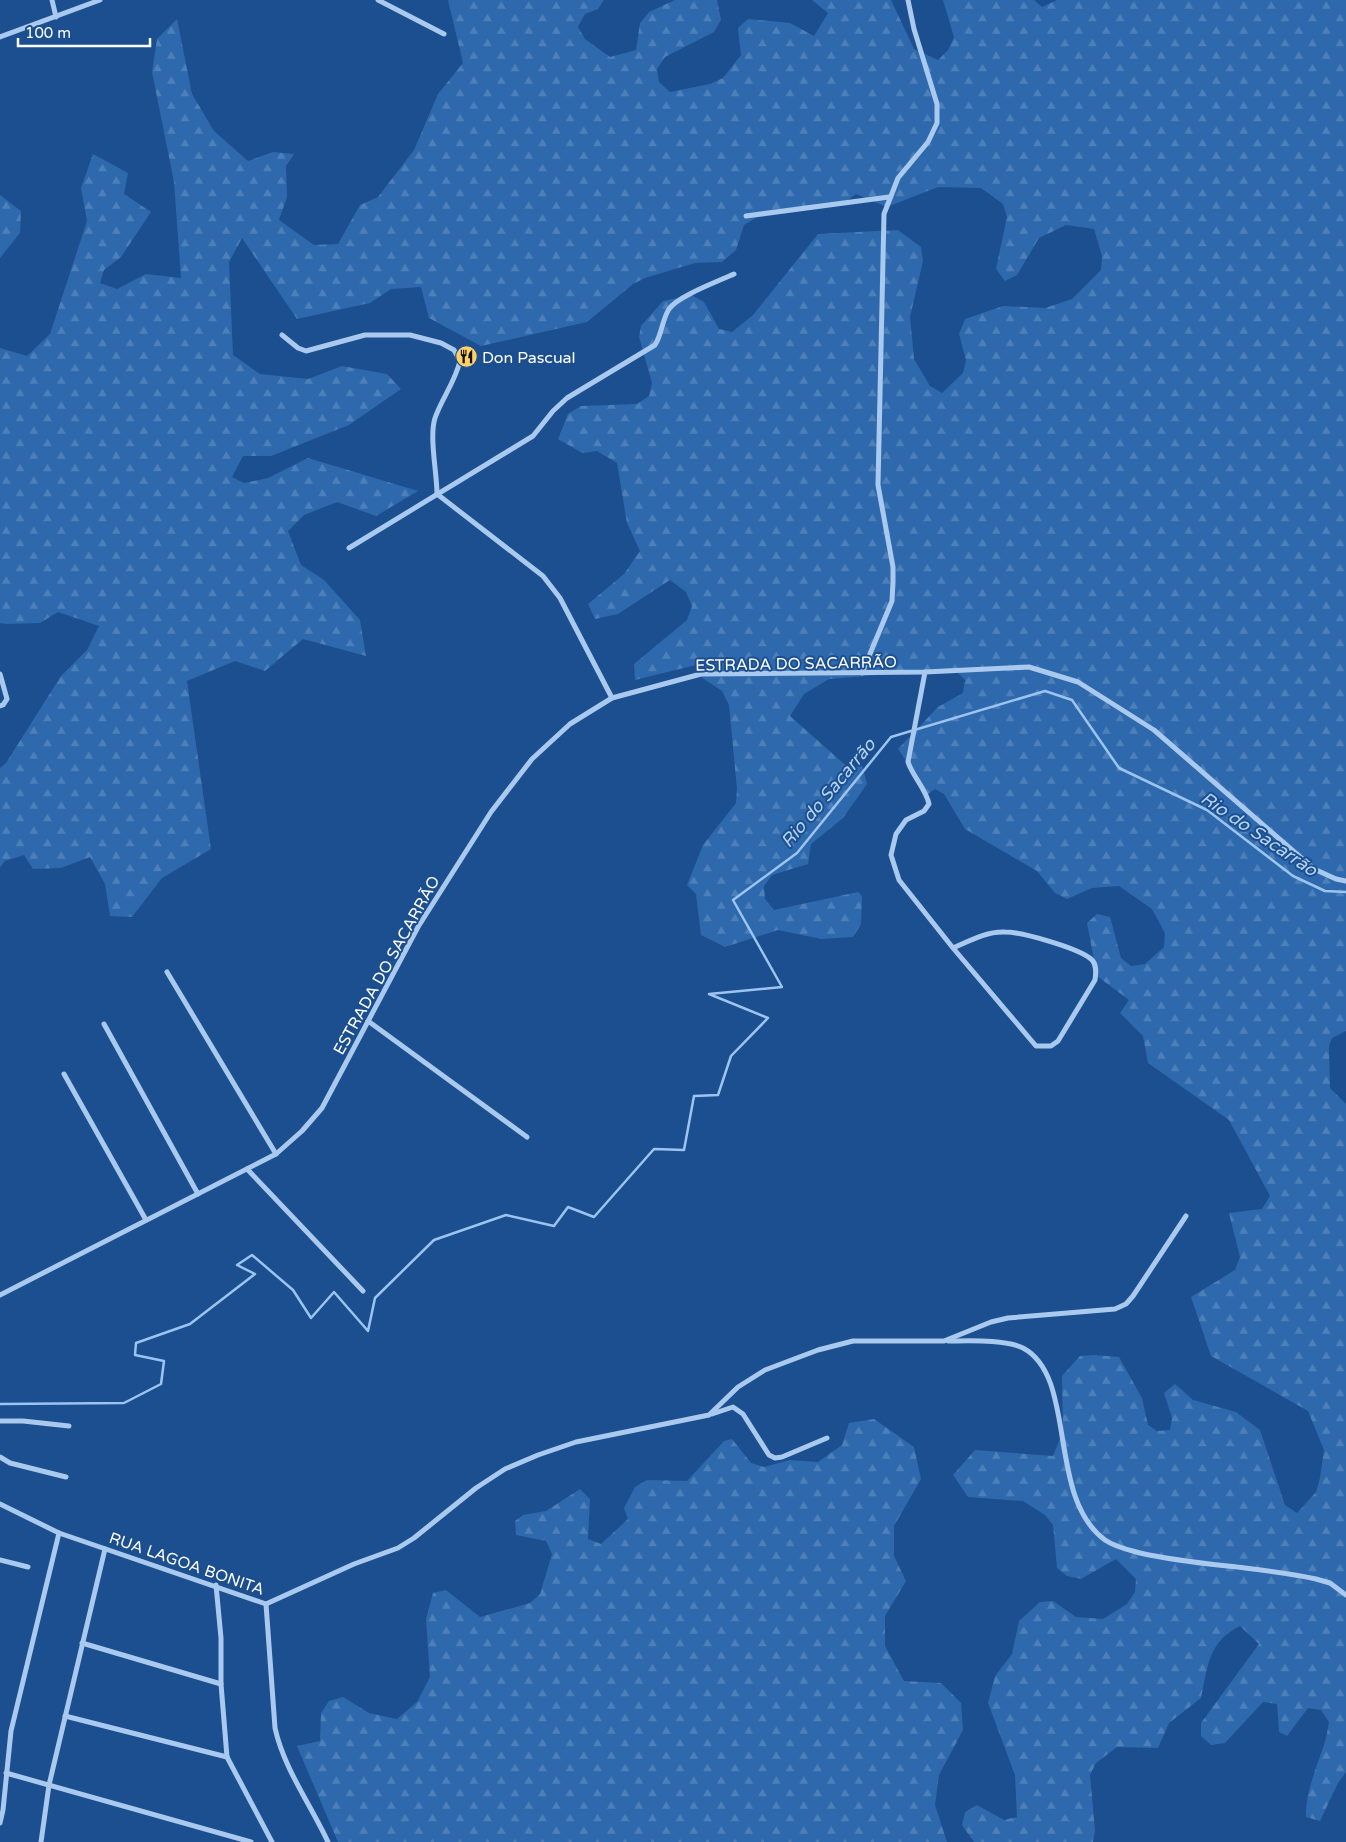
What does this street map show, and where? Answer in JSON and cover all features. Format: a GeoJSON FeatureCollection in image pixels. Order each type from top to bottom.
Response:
{"type":"FeatureCollection","features":[{"type":"Feature","properties":{"kind":"street"},"geometry":{"type":"LineString","coordinates":[[52,0],[56,17]]}},
{"type":"Feature","properties":{"kind":"street"},"geometry":{"type":"LineString","coordinates":[[0,37],[100,0]]}},
{"type":"Feature","properties":{"kind":"street"},"geometry":{"type":"LineString","coordinates":[[378,0],[444,34]]}},
{"type":"Feature","properties":{"kind":"street"},"geometry":{"type":"LineString","coordinates":[[862,673],[892,601],[893,582],[893,567],[878,485],[884,214],[898,178],[928,142],[937,122],[937,104],[914,29],[908,0]]}},
{"type":"Feature","properties":{"kind":"street"},"geometry":{"type":"LineString","coordinates":[[746,216],[889,198]]}},
{"type":"Feature","properties":{"kind":"street"},"geometry":{"type":"LineString","coordinates":[[349,548],[533,436],[553,411],[567,398],[655,345],[660,338],[669,310],[678,300],[734,274]]}},
{"type":"Feature","properties":{"kind":"street"},"geometry":{"type":"LineString","coordinates":[[282,335],[298,348],[306,351],[365,335],[410,336],[441,343],[454,350],[460,361],[457,375],[436,417],[433,429],[438,494],[543,576],[560,598],[612,698]]}},
{"type":"Feature","properties":{"kind":"street","name":"ESTRADA DO SACARRÃO"},"geometry":{"type":"LineString","coordinates":[[0,1294],[276,1154],[302,1131],[322,1108],[418,927],[491,812],[532,759],[570,724],[612,698],[701,674],[925,672],[1029,667],[1078,682],[1154,730],[1314,869],[1336,879],[1346,881]]}},
{"type":"Feature","properties":{"kind":"street"},"geometry":{"type":"LineString","coordinates":[[925,672],[908,762],[927,796],[929,804],[924,811],[906,820],[896,834],[891,854],[899,880],[953,948],[1036,1046],[1051,1046],[1058,1041],[1095,980],[1097,969],[1092,959],[1066,947],[1033,937],[1004,932],[982,935],[953,948]]}},
{"type":"Feature","properties":{"kind":"street"},"geometry":{"type":"LineString","coordinates":[[0,674],[7,699],[2,706]]}},
{"type":"Feature","properties":{"kind":"street"},"geometry":{"type":"LineString","coordinates":[[167,972],[276,1154]]}},
{"type":"Feature","properties":{"kind":"street"},"geometry":{"type":"LineString","coordinates":[[368,1021],[527,1137]]}},
{"type":"Feature","properties":{"kind":"street"},"geometry":{"type":"LineString","coordinates":[[104,1024],[198,1194]]}},
{"type":"Feature","properties":{"kind":"street"},"geometry":{"type":"LineString","coordinates":[[64,1074],[146,1220]]}},
{"type":"Feature","properties":{"kind":"street"},"geometry":{"type":"LineString","coordinates":[[247,1168],[362,1292]]}},
{"type":"Feature","properties":{"kind":"street"},"geometry":{"type":"LineString","coordinates":[[944,1341],[991,1322],[1008,1318],[1116,1309],[1126,1304],[1186,1216]]}},
{"type":"Feature","properties":{"kind":"street"},"geometry":{"type":"LineString","coordinates":[[709,1415],[738,1387],[765,1370],[818,1350],[853,1342],[979,1341],[1022,1347],[1036,1357],[1048,1377],[1056,1399],[1069,1478],[1082,1516],[1089,1526],[1106,1541],[1123,1549],[1168,1559],[1316,1579],[1330,1583],[1346,1595]]}},
{"type":"Feature","properties":{"kind":"street","name":"RUA LAGOA BONITA"},"geometry":{"type":"LineString","coordinates":[[0,1504],[59,1533],[266,1604],[354,1564],[398,1548],[414,1538],[476,1488],[505,1469],[576,1442],[709,1415],[733,1407],[743,1414],[769,1455],[775,1458],[782,1457],[827,1438]]}},
{"type":"Feature","properties":{"kind":"street"},"geometry":{"type":"LineString","coordinates":[[0,1421],[23,1421],[69,1426]]}},
{"type":"Feature","properties":{"kind":"street"},"geometry":{"type":"LineString","coordinates":[[0,1457],[10,1463],[66,1476]]}},
{"type":"Feature","properties":{"kind":"street"},"geometry":{"type":"LineString","coordinates":[[0,1823],[11,1732],[59,1533]]}},
{"type":"Feature","properties":{"kind":"street"},"geometry":{"type":"LineString","coordinates":[[41,1842],[48,1785],[106,1548]]}},
{"type":"Feature","properties":{"kind":"street"},"geometry":{"type":"LineString","coordinates":[[0,1560],[28,1568]]}},
{"type":"Feature","properties":{"kind":"street"},"geometry":{"type":"LineString","coordinates":[[216,1586],[221,1638],[220,1684],[228,1757],[272,1842]]}},
{"type":"Feature","properties":{"kind":"street"},"geometry":{"type":"LineString","coordinates":[[266,1604],[275,1728],[293,1774],[328,1842]]}},
{"type":"Feature","properties":{"kind":"street"},"geometry":{"type":"LineString","coordinates":[[82,1644],[220,1684]]}},
{"type":"Feature","properties":{"kind":"street"},"geometry":{"type":"LineString","coordinates":[[65,1716],[228,1757]]}},
{"type":"Feature","properties":{"kind":"street"},"geometry":{"type":"LineString","coordinates":[[6,1773],[252,1842]]}},
{"type":"Feature","properties":{"kind":"green space"},"geometry":{"type":"Polygon","coordinates":[[[448,0],[604,0],[598,9],[585,14],[578,27],[585,39],[610,57],[636,50],[640,23],[649,12],[675,0],[717,0],[721,20],[714,32],[665,57],[657,69],[659,82],[670,92],[710,84],[723,78],[741,55],[738,28],[748,19],[790,23],[814,36],[828,13],[812,0],[891,0],[914,49],[938,60],[948,50],[954,37],[943,0],[1034,0],[1042,7],[1057,0],[1346,0],[1346,1031],[1332,1038],[1329,1046],[1330,1088],[1346,1104],[1346,1772],[1338,1783],[1320,1821],[1306,1817],[1309,1793],[1324,1746],[1329,1722],[1321,1710],[1308,1708],[1287,1736],[1279,1732],[1277,1704],[1263,1702],[1225,1743],[1211,1745],[1201,1736],[1201,1723],[1259,1644],[1240,1626],[1229,1632],[1215,1647],[1208,1665],[1201,1698],[1169,1723],[1158,1748],[1117,1747],[1096,1763],[1090,1775],[1095,1831],[1093,1842],[974,1842],[962,1825],[965,1812],[977,1805],[1004,1820],[1017,1817],[1015,1775],[988,1703],[995,1676],[1012,1654],[1019,1621],[1040,1602],[1053,1601],[1076,1617],[1103,1619],[1127,1604],[1135,1592],[1136,1579],[1116,1559],[1081,1579],[1067,1576],[1057,1568],[1053,1525],[1045,1515],[1023,1501],[968,1497],[953,1475],[975,1450],[1053,1456],[1063,1431],[1062,1376],[1080,1356],[1119,1357],[1142,1398],[1148,1425],[1157,1431],[1170,1430],[1172,1418],[1164,1393],[1175,1384],[1193,1400],[1236,1412],[1260,1430],[1285,1505],[1297,1513],[1316,1492],[1324,1450],[1308,1411],[1211,1356],[1191,1297],[1235,1270],[1240,1257],[1229,1213],[1262,1209],[1270,1196],[1229,1120],[1148,1063],[1143,1036],[1120,1013],[1129,1000],[1097,976],[1087,923],[1097,914],[1110,917],[1121,958],[1131,966],[1145,964],[1164,947],[1165,933],[1152,909],[1119,886],[1092,888],[1067,899],[1055,893],[1037,871],[965,829],[944,794],[935,789],[928,794],[898,749],[938,707],[963,693],[965,680],[954,669],[829,679],[804,694],[790,716],[850,769],[862,765],[867,784],[843,818],[811,844],[808,864],[772,875],[764,886],[765,899],[774,910],[858,892],[862,896],[861,924],[853,937],[821,939],[778,930],[725,947],[701,935],[696,894],[687,885],[703,845],[736,803],[737,789],[729,705],[722,691],[698,675],[696,665],[635,680],[634,664],[687,620],[692,606],[686,592],[670,580],[618,614],[595,619],[588,604],[624,574],[640,551],[627,523],[617,463],[597,451],[582,453],[558,439],[568,414],[581,406],[637,404],[649,396],[652,383],[639,337],[641,326],[663,301],[691,295],[704,302],[719,329],[732,332],[753,315],[818,234],[898,230],[921,247],[923,261],[910,317],[914,359],[930,386],[942,393],[963,373],[966,360],[959,334],[965,319],[1003,306],[1045,308],[1072,299],[1101,270],[1102,256],[1094,229],[1066,225],[1039,238],[1017,275],[1005,281],[996,269],[1007,217],[1003,204],[981,188],[938,187],[887,207],[856,194],[841,205],[767,211],[744,225],[736,250],[722,262],[695,263],[645,278],[633,284],[587,322],[481,346],[429,318],[421,287],[391,289],[370,303],[297,319],[242,238],[229,262],[233,355],[260,374],[308,379],[342,366],[387,374],[401,389],[349,425],[271,456],[243,456],[232,477],[244,483],[268,478],[308,458],[418,491],[376,516],[337,502],[304,515],[288,531],[301,565],[324,580],[360,620],[366,656],[303,639],[265,671],[235,661],[187,681],[211,849],[162,878],[132,917],[110,916],[105,884],[90,857],[61,868],[33,869],[24,855],[5,861],[0,867],[0,768],[6,763],[61,676],[87,650],[99,626],[58,612],[40,623],[0,623],[0,348],[27,356],[50,334],[87,221],[81,188],[93,154],[128,173],[124,194],[151,212],[121,257],[104,270],[100,283],[117,289],[146,274],[181,278],[174,182],[152,72],[157,39],[177,19],[192,94],[214,131],[248,161],[273,152],[294,154],[286,166],[287,197],[279,220],[314,245],[338,244],[360,205],[378,197],[414,150],[438,94],[463,63],[448,0]]]}},
{"type":"Feature","properties":{"kind":"green space"},"geometry":{"type":"Polygon","coordinates":[[[0,195],[21,211],[20,233],[0,258],[0,195]]]}},
{"type":"Feature","properties":{"kind":"green space"},"geometry":{"type":"Polygon","coordinates":[[[874,1419],[914,1447],[921,1479],[894,1526],[894,1556],[906,1581],[885,1616],[885,1646],[904,1681],[941,1683],[961,1703],[963,1730],[939,1775],[935,1805],[947,1842],[338,1842],[297,1746],[320,1741],[321,1713],[329,1701],[343,1697],[369,1713],[397,1719],[417,1702],[430,1677],[426,1619],[433,1593],[446,1590],[480,1617],[530,1603],[540,1594],[552,1554],[546,1541],[516,1535],[515,1521],[523,1515],[546,1511],[580,1489],[590,1499],[588,1539],[601,1544],[628,1519],[624,1508],[635,1487],[647,1480],[687,1481],[724,1441],[732,1439],[751,1463],[764,1467],[790,1460],[818,1462],[842,1445],[849,1423],[874,1419]]]}},
{"type":"Feature","properties":{"kind":"waterway","name":"Rio do Sacarrão"},"geometry":{"type":"LineString","coordinates":[[0,1404],[124,1403],[161,1384],[164,1361],[135,1355],[136,1343],[190,1324],[255,1274],[237,1265],[252,1255],[293,1290],[311,1318],[334,1292],[368,1331],[375,1298],[434,1240],[506,1215],[554,1226],[568,1207],[594,1217],[654,1149],[684,1150],[694,1096],[718,1095],[731,1056],[768,1018],[709,994],[782,987],[733,900],[797,853],[891,737],[1045,691],[1072,700],[1119,768],[1207,810],[1293,876],[1325,891],[1346,892]]}},
{"type":"Feature","properties":{"kind":"place","name":"Don Pascual"},"geometry":{"type":"Point","coordinates":[466,357]}}]}
